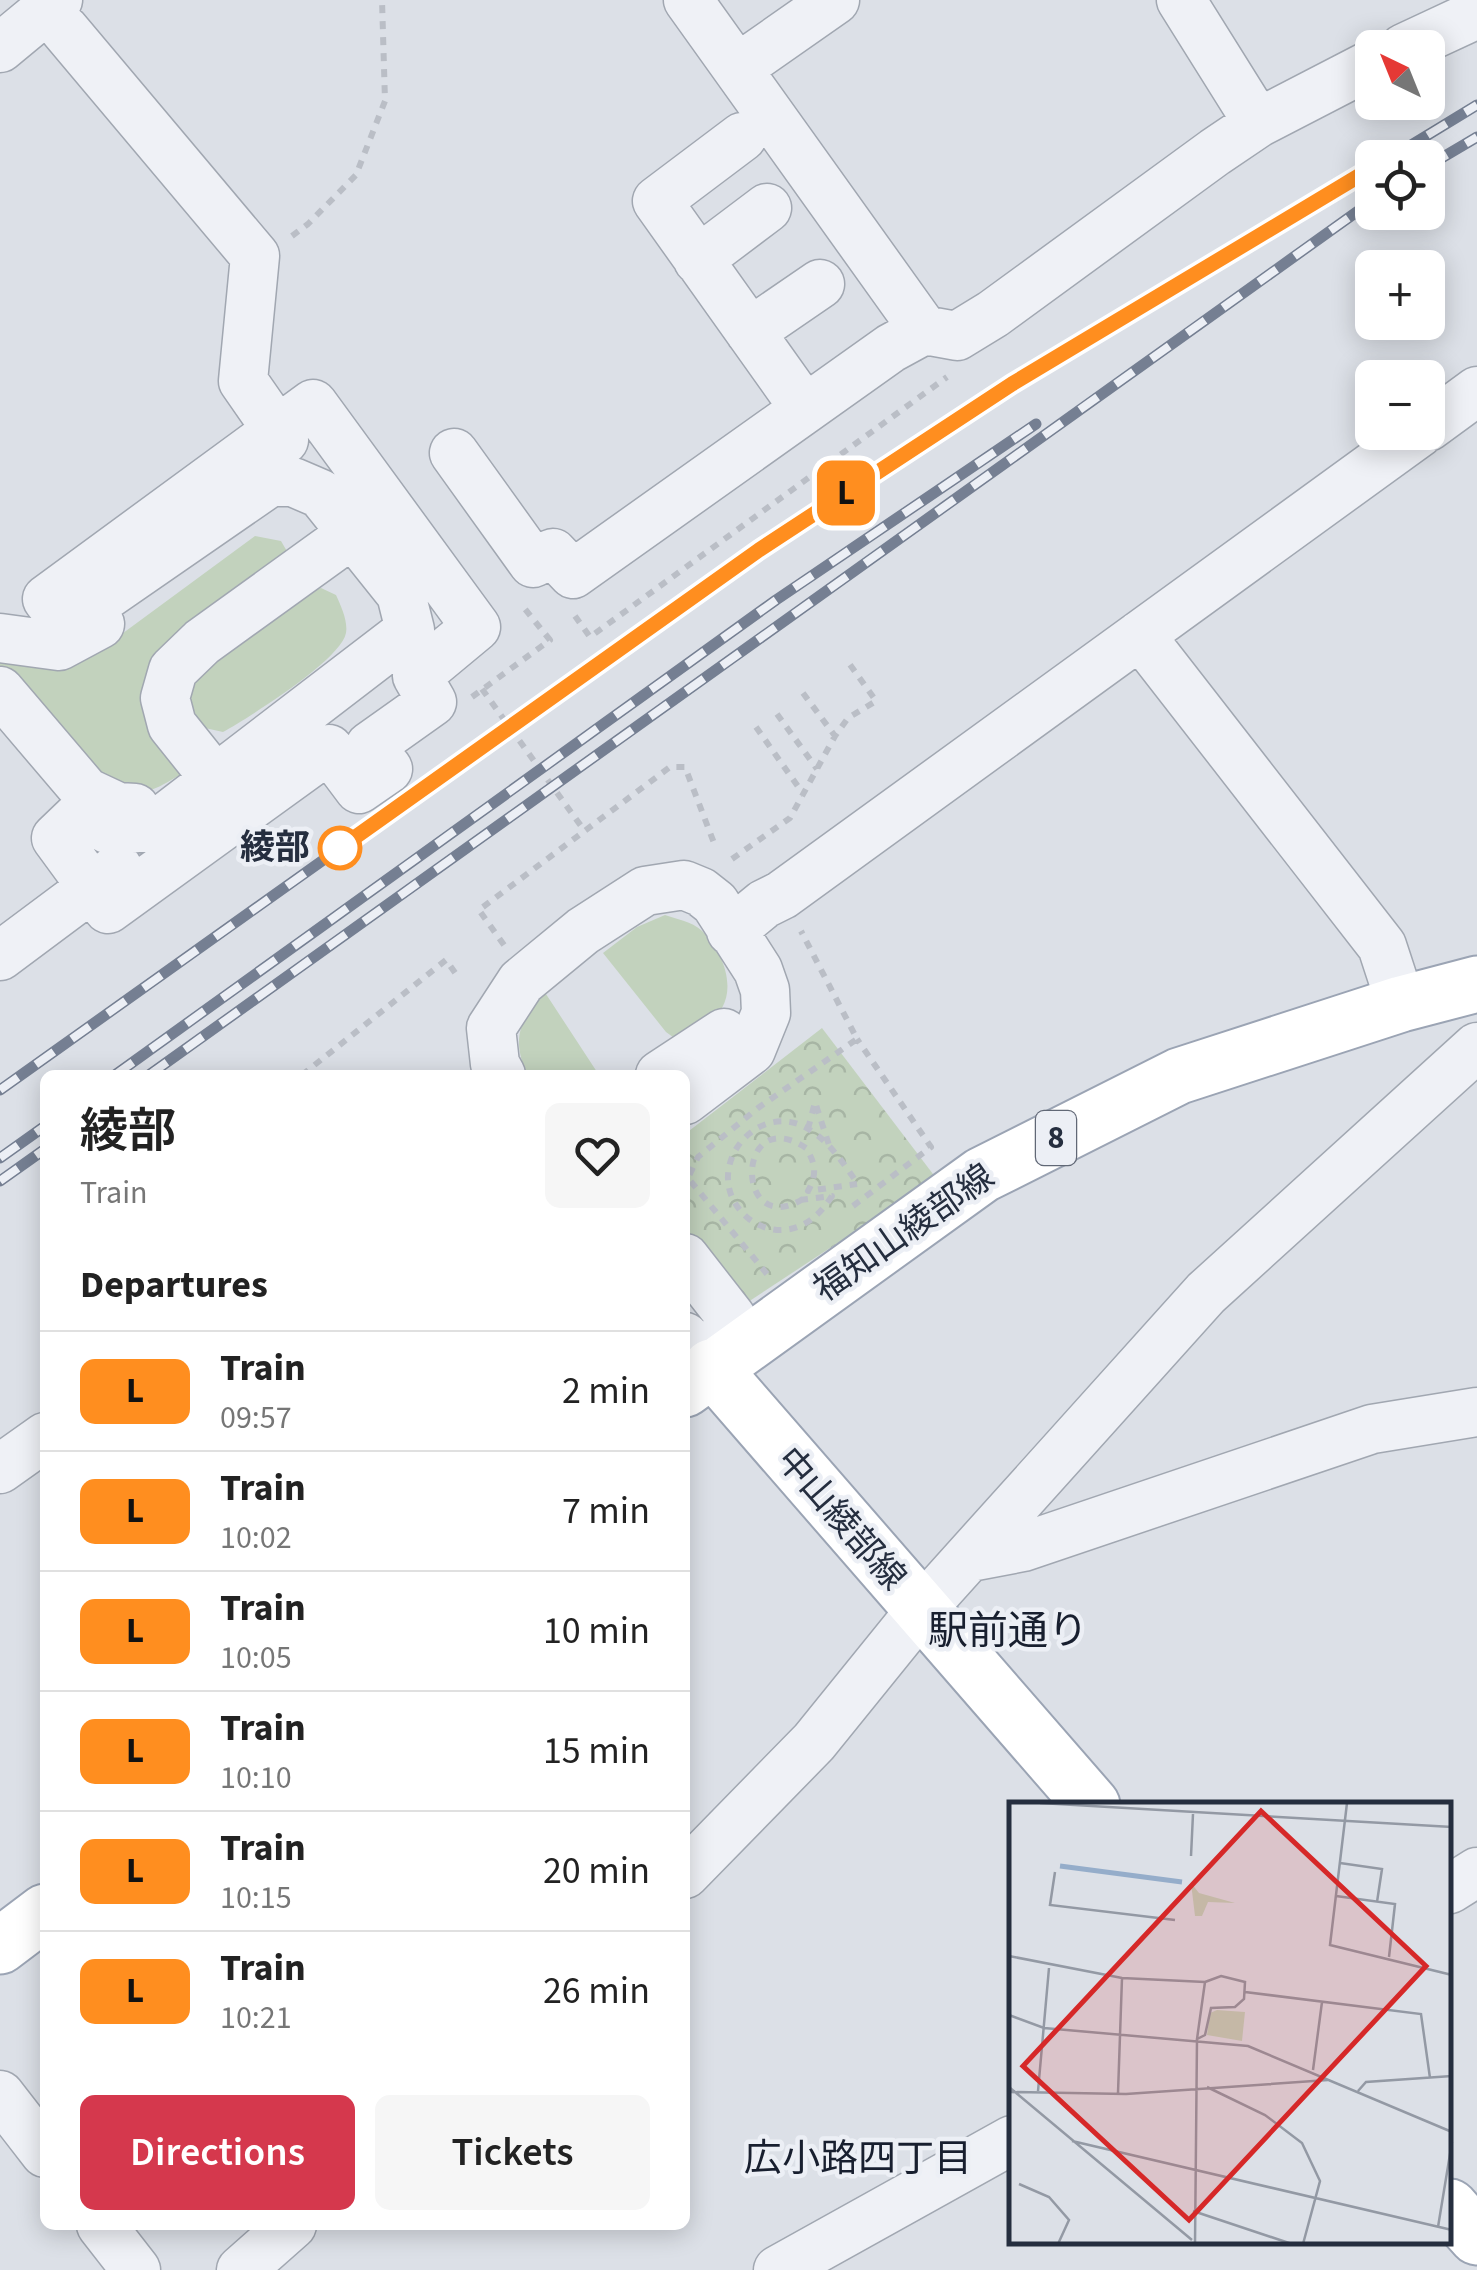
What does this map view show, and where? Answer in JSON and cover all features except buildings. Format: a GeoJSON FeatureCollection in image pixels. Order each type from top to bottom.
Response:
{"type":"FeatureCollection","features":[{"type":"Feature","properties":{"kind":"main road","name":"福知山綾部線"},"geometry":{"type":"LineString","coordinates":[[694,1364],[982,1175],[1179,1076],[1400,1004],[1477,984]]}},
{"type":"Feature","properties":{"kind":"main road","name":"中山綾部線"},"geometry":{"type":"LineString","coordinates":[[694,1364],[1089,1802]]}},
{"type":"Feature","properties":{"kind":"main road"},"geometry":{"type":"LineString","coordinates":[[0,1946],[40,1916]]}},
{"type":"Feature","properties":{"kind":"street"},"geometry":{"type":"LineString","coordinates":[[688,0],[924,330]]}},
{"type":"Feature","properties":{"kind":"street"},"geometry":{"type":"LineString","coordinates":[[738,68],[834,0]]}},
{"type":"Feature","properties":{"kind":"street"},"geometry":{"type":"LineString","coordinates":[[1181,0],[1258,123]]}},
{"type":"Feature","properties":{"kind":"street"},"geometry":{"type":"LineString","coordinates":[[0,48],[61,14],[255,256],[243,381],[281,435]]}},
{"type":"Feature","properties":{"kind":"street"},"geometry":{"type":"LineString","coordinates":[[1443,30],[1477,14]]}},
{"type":"Feature","properties":{"kind":"street"},"geometry":{"type":"LineString","coordinates":[[454,453],[534,563],[553,553],[573,574],[891,348],[924,330],[957,336],[994,314],[1258,123],[1355,73]]}},
{"type":"Feature","properties":{"kind":"street"},"geometry":{"type":"LineString","coordinates":[[742,138],[657,202],[805,410]]}},
{"type":"Feature","properties":{"kind":"street"},"geometry":{"type":"LineString","coordinates":[[698,260],[767,208]]}},
{"type":"Feature","properties":{"kind":"street"},"geometry":{"type":"LineString","coordinates":[[750,332],[820,284]]}},
{"type":"Feature","properties":{"kind":"street"},"geometry":{"type":"LineString","coordinates":[[1445,415],[1477,391]]}},
{"type":"Feature","properties":{"kind":"street"},"geometry":{"type":"LineString","coordinates":[[0,638],[59,646],[86,634],[274,497],[294,498],[312,510],[335,546],[387,608],[389,630],[145,819],[109,830],[81,814],[56,838],[83,895],[108,908],[329,749],[359,789],[388,768],[370,746],[432,702],[417,676],[476,627],[313,404],[281,435],[47,600],[66,623],[270,482],[292,482],[321,494],[402,594],[410,630],[153,827],[145,819],[86,792],[0,691]]}},
{"type":"Feature","properties":{"kind":"street"},"geometry":{"type":"LineString","coordinates":[[736,939],[764,904],[782,895],[1395,450]]}},
{"type":"Feature","properties":{"kind":"street"},"geometry":{"type":"LineString","coordinates":[[208,770],[172,725],[165,698],[173,670],[202,642],[335,546]]}},
{"type":"Feature","properties":{"kind":"street"},"geometry":{"type":"LineString","coordinates":[[1140,634],[1382,946],[1400,1004]]}},
{"type":"Feature","properties":{"kind":"street"},"geometry":{"type":"LineString","coordinates":[[0,956],[132,857],[145,819]]}},
{"type":"Feature","properties":{"kind":"street"},"geometry":{"type":"LineString","coordinates":[[493,1070],[492,1028],[521,982],[570,942],[645,891],[684,885],[715,903],[758,970],[765,990],[766,1012],[750,1050],[690,1096]]}},
{"type":"Feature","properties":{"kind":"street"},"geometry":{"type":"LineString","coordinates":[[668,1070],[740,1022],[750,1007],[748,978],[736,939]]}},
{"type":"Feature","properties":{"kind":"street"},"geometry":{"type":"LineString","coordinates":[[690,1869],[814,1742],[920,1611],[1206,1292],[1477,1047]]}},
{"type":"Feature","properties":{"kind":"street"},"geometry":{"type":"LineString","coordinates":[[690,1264],[732,1317],[694,1364]]}},
{"type":"Feature","properties":{"kind":"street"},"geometry":{"type":"LineString","coordinates":[[972,1557],[1022,1547],[1372,1429],[1477,1412]]}},
{"type":"Feature","properties":{"kind":"street"},"geometry":{"type":"LineString","coordinates":[[0,1468],[40,1440]]}},
{"type":"Feature","properties":{"kind":"street"},"geometry":{"type":"LineString","coordinates":[[1452,1888],[1477,1872]]}},
{"type":"Feature","properties":{"kind":"street"},"geometry":{"type":"LineString","coordinates":[[0,2095],[40,2146]]}},
{"type":"Feature","properties":{"kind":"street"},"geometry":{"type":"LineString","coordinates":[[778,2270],[1009,2142]]}},
{"type":"Feature","properties":{"kind":"street"},"geometry":{"type":"LineString","coordinates":[[106,2230],[136,2270]]}},
{"type":"Feature","properties":{"kind":"street"},"geometry":{"type":"LineString","coordinates":[[241,2270],[286,2230]]}},
{"type":"Feature","properties":{"kind":"path"},"geometry":{"type":"LineString","coordinates":[[254,263],[308,224],[356,175],[385,101],[382,0]]}},
{"type":"Feature","properties":{"kind":"path"},"geometry":{"type":"LineString","coordinates":[[482,690],[550,640],[520,602]]}},
{"type":"Feature","properties":{"kind":"path"},"geometry":{"type":"LineString","coordinates":[[732,859],[790,818],[848,718],[876,702],[848,662]]}},
{"type":"Feature","properties":{"kind":"path"},"geometry":{"type":"LineString","coordinates":[[476,682],[584,830]]}},
{"type":"Feature","properties":{"kind":"path"},"geometry":{"type":"LineString","coordinates":[[804,693],[835,736]]}},
{"type":"Feature","properties":{"kind":"path"},"geometry":{"type":"LineString","coordinates":[[777,714],[817,769]]}},
{"type":"Feature","properties":{"kind":"path"},"geometry":{"type":"LineString","coordinates":[[756,727],[804,795]]}},
{"type":"Feature","properties":{"kind":"path"},"geometry":{"type":"LineString","coordinates":[[504,945],[479,910],[670,767],[685,767],[714,843]]}},
{"type":"Feature","properties":{"kind":"path"},"geometry":{"type":"LineString","coordinates":[[782,895],[857,1039],[932,1147],[840,1215]]}},
{"type":"Feature","properties":{"kind":"path"},"geometry":{"type":"LineString","coordinates":[[308,1070],[446,960],[458,977]]}},
{"type":"Feature","properties":{"kind":"path"},"geometry":{"type":"LineString","coordinates":[[690,1174],[698,1157],[738,1124],[857,1039]]}},
{"type":"Feature","properties":{"kind":"path"},"geometry":{"type":"LineString","coordinates":[[808,1129],[815,1102],[831,1150]]}},
{"type":"Feature","properties":{"kind":"path"},"geometry":{"type":"LineString","coordinates":[[782,1122],[808,1129],[858,1184],[808,1191],[815,1168],[806,1148],[796,1142],[775,1140],[757,1152],[749,1172],[756,1193],[784,1206],[804,1198],[832,1196],[822,1212],[791,1230],[773,1230],[756,1224],[731,1197],[728,1179],[730,1160],[748,1134],[764,1124],[782,1122]]}},
{"type":"Feature","properties":{"kind":"path"},"geometry":{"type":"LineString","coordinates":[[738,1124],[748,1134]]}},
{"type":"Feature","properties":{"kind":"path"},"geometry":{"type":"LineString","coordinates":[[690,1180],[774,1282]]}},
{"type":"Feature","properties":{"kind":"path"},"geometry":{"type":"LineString","coordinates":[[765,1272],[780,1261]]}},
{"type":"Feature","properties":{"kind":"green space"},"geometry":{"type":"Polygon","coordinates":[[[255,536],[281,541],[288,553],[177,641],[186,771],[138,794],[120,793],[106,786],[74,757],[40,717],[0,667],[0,655],[115,639],[255,536]]]}},
{"type":"Feature","properties":{"kind":"green space"},"geometry":{"type":"Polygon","coordinates":[[[321,588],[336,595],[346,624],[346,633],[328,658],[223,732],[196,726],[186,690],[196,676],[300,595],[321,588]]]}},
{"type":"Feature","properties":{"kind":"green space"},"geometry":{"type":"Polygon","coordinates":[[[665,915],[701,930],[715,946],[727,978],[726,998],[718,1013],[677,1040],[666,1032],[603,953],[637,927],[665,915]]]}},
{"type":"Feature","properties":{"kind":"green space"},"geometry":{"type":"Polygon","coordinates":[[[544,991],[596,1070],[525,1070],[519,1040],[529,1012],[544,991]]]}},
{"type":"Feature","properties":{"kind":"green space"},"geometry":{"type":"Polygon","coordinates":[[[822,1028],[936,1178],[742,1306],[690,1238],[690,1130],[822,1028]]]}},
{"type":"Feature","properties":{"kind":"railway"},"geometry":{"type":"LineString","coordinates":[[1420,140],[1477,105]]}},
{"type":"Feature","properties":{"kind":"railway"},"geometry":{"type":"LineString","coordinates":[[1445,156],[1477,137]]}},
{"type":"Feature","properties":{"kind":"railway"},"geometry":{"type":"LineString","coordinates":[[0,1090],[759,550],[1013,384],[1355,178]]}},
{"type":"Feature","properties":{"kind":"railway"},"geometry":{"type":"LineString","coordinates":[[156,1070],[1355,213]]}},
{"type":"Feature","properties":{"kind":"railway"},"geometry":{"type":"LineString","coordinates":[[122,1070],[776,600],[1036,424]]}},
{"type":"Feature","properties":{"kind":"railway"},"geometry":{"type":"LineString","coordinates":[[0,1158],[40,1130]]}},
{"type":"Feature","properties":{"kind":"railway"},"geometry":{"type":"LineString","coordinates":[[0,1181],[40,1153]]}},
{"type":"Feature","properties":{"kind":"train","name":"L"},"geometry":{"type":"LineString","coordinates":[[340,848],[759,550],[1012,384],[1355,178]]}},
{"type":"Feature","properties":{"kind":"place","name":"綾部"},"geometry":{"type":"Point","coordinates":[340,848]}},
{"type":"Feature","properties":{"kind":"district","name":"駅前通り"},"geometry":{"type":"Point","coordinates":[1008,1631]}},
{"type":"Feature","properties":{"kind":"district","name":"広小路四丁目"},"geometry":{"type":"Point","coordinates":[858,2159]}}]}
